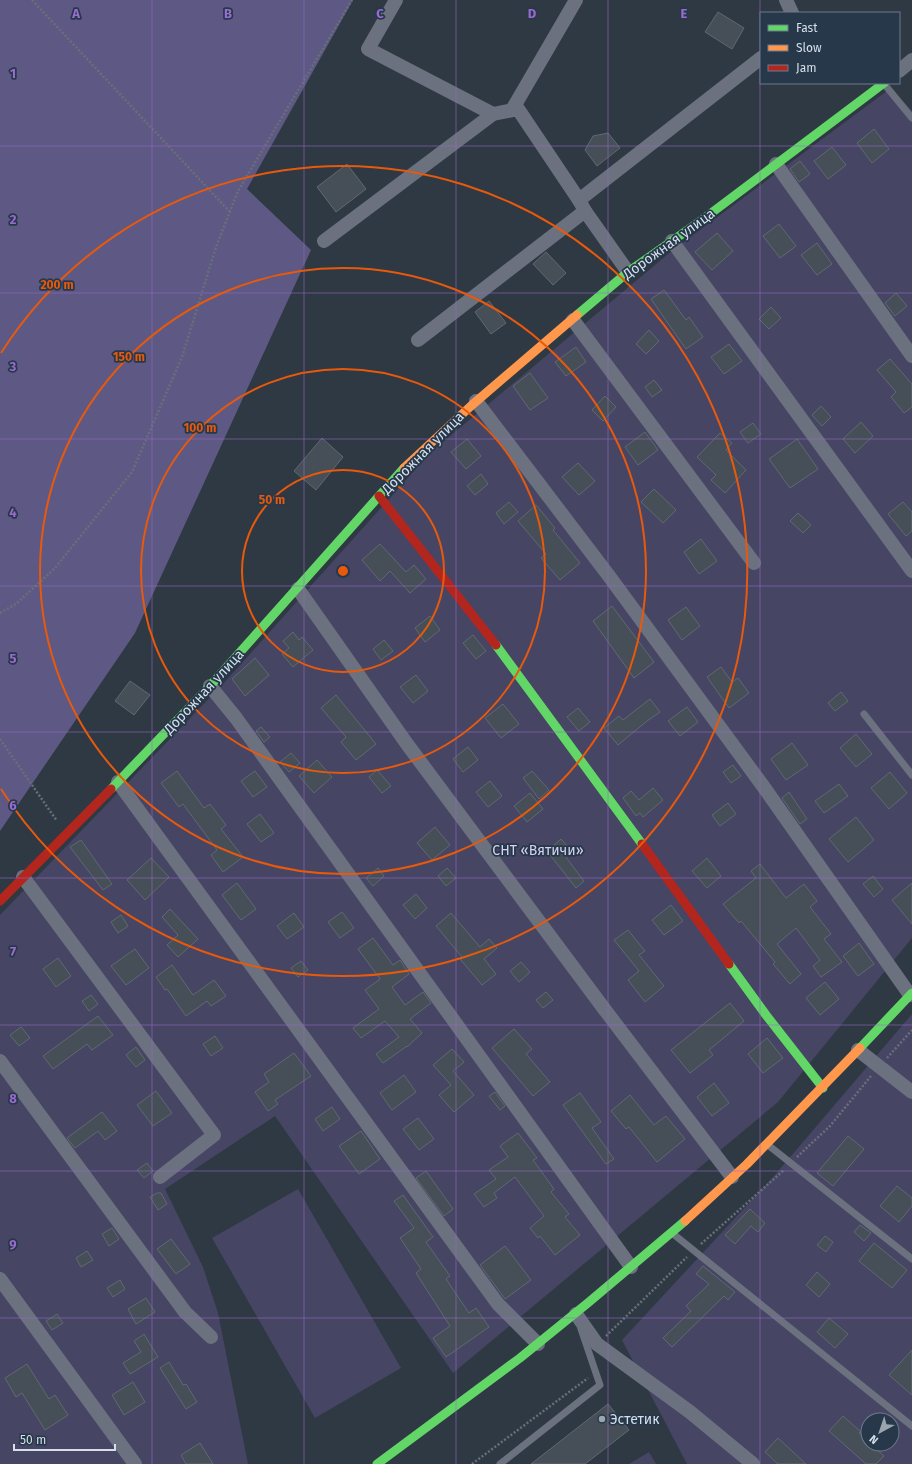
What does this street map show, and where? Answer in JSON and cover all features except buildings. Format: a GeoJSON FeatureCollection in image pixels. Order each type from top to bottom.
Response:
{"type":"FeatureCollection","features":[{"type":"Feature","properties":{"kind":"street"},"geometry":{"type":"LineString","coordinates":[[396,0],[368,49],[493,114]]}},
{"type":"Feature","properties":{"kind":"street"},"geometry":{"type":"LineString","coordinates":[[512,110],[576,0]]}},
{"type":"Feature","properties":{"kind":"street"},"geometry":{"type":"LineString","coordinates":[[786,0],[792,12]]}},
{"type":"Feature","properties":{"kind":"street"},"geometry":{"type":"LineString","coordinates":[[418,340],[760,59]]}},
{"type":"Feature","properties":{"kind":"street"},"geometry":{"type":"LineString","coordinates":[[900,70],[912,60]]}},
{"type":"Feature","properties":{"kind":"street","name":"Дорожная улица"},"geometry":{"type":"LineString","coordinates":[[0,902],[210,686],[298,589],[408,463],[476,401],[628,272],[883,84]]}},
{"type":"Feature","properties":{"kind":"street"},"geometry":{"type":"LineString","coordinates":[[324,242],[493,114],[518,109],[628,272]]}},
{"type":"Feature","properties":{"kind":"street"},"geometry":{"type":"LineString","coordinates":[[776,164],[912,356]]}},
{"type":"Feature","properties":{"kind":"street"},"geometry":{"type":"LineString","coordinates":[[672,241],[912,572]]}},
{"type":"Feature","properties":{"kind":"street"},"geometry":{"type":"LineString","coordinates":[[572,320],[754,563]]}},
{"type":"Feature","properties":{"kind":"street"},"geometry":{"type":"LineString","coordinates":[[377,1464],[538,1344],[576,1314],[671,1233],[767,1144],[911,994],[763,786],[604,570],[476,401]]}},
{"type":"Feature","properties":{"kind":"street"},"geometry":{"type":"LineString","coordinates":[[379,496],[513,666],[766,1015],[822,1088]]}},
{"type":"Feature","properties":{"kind":"street"},"geometry":{"type":"LineString","coordinates":[[298,589],[411,751],[604,1010],[732,1177]]}},
{"type":"Feature","properties":{"kind":"street"},"geometry":{"type":"LineString","coordinates":[[210,686],[236,718],[631,1267]]}},
{"type":"Feature","properties":{"kind":"street"},"geometry":{"type":"LineString","coordinates":[[118,782],[498,1304],[538,1344]]}},
{"type":"Feature","properties":{"kind":"street"},"geometry":{"type":"LineString","coordinates":[[23,877],[214,1135],[160,1177]]}},
{"type":"Feature","properties":{"kind":"street"},"geometry":{"type":"LineString","coordinates":[[858,1050],[912,1092]]}},
{"type":"Feature","properties":{"kind":"street"},"geometry":{"type":"LineString","coordinates":[[0,1061],[185,1312],[211,1337]]}},
{"type":"Feature","properties":{"kind":"street"},"geometry":{"type":"LineString","coordinates":[[0,1280],[135,1464]]}},
{"type":"Feature","properties":{"kind":"street"},"geometry":{"type":"LineString","coordinates":[[576,1314],[597,1344],[690,1412],[753,1464]]}},
{"type":"Feature","properties":{"kind":"lane"},"geometry":{"type":"LineString","coordinates":[[885,84],[912,118]]}},
{"type":"Feature","properties":{"kind":"lane"},"geometry":{"type":"LineString","coordinates":[[864,714],[912,775]]}},
{"type":"Feature","properties":{"kind":"lane"},"geometry":{"type":"LineString","coordinates":[[767,1144],[912,1259]]}},
{"type":"Feature","properties":{"kind":"lane"},"geometry":{"type":"LineString","coordinates":[[671,1233],[912,1426]]}},
{"type":"Feature","properties":{"kind":"lane"},"geometry":{"type":"LineString","coordinates":[[500,1464],[600,1385],[576,1314]]}},
{"type":"Feature","properties":{"kind":"path"},"geometry":{"type":"LineString","coordinates":[[32,0],[230,212]]}},
{"type":"Feature","properties":{"kind":"path"},"geometry":{"type":"LineString","coordinates":[[0,613],[16,604],[55,568],[132,472],[182,357],[216,247],[238,191],[352,0]]}},
{"type":"Feature","properties":{"kind":"path"},"geometry":{"type":"LineString","coordinates":[[0,739],[66,835]]}},
{"type":"Feature","properties":{"kind":"path"},"geometry":{"type":"LineString","coordinates":[[597,1344],[693,1251],[830,1126],[912,1030]]}},
{"type":"Feature","properties":{"kind":"path"},"geometry":{"type":"LineString","coordinates":[[472,1464],[596,1372]]}},
{"type":"Feature","properties":{"kind":"green space","name":"СНТ «Вятичи»"},"geometry":{"type":"Polygon","coordinates":[[[891,88],[912,111],[912,938],[778,1102],[453,1373],[275,1116],[165,1189],[203,1267],[218,1313],[248,1464],[0,1464],[0,915],[223,684],[431,452],[673,250],[891,88]]]}},
{"type":"Feature","properties":{"kind":"green space"},"geometry":{"type":"Polygon","coordinates":[[[912,1014],[912,1464],[687,1464],[622,1340],[774,1176],[912,1014]]]}},
{"type":"Feature","properties":{"kind":"green space"},"geometry":{"type":"Polygon","coordinates":[[[298,1189],[401,1368],[315,1418],[212,1238],[298,1189]]]}},
{"type":"Feature","properties":{"kind":"green space"},"geometry":{"type":"Polygon","coordinates":[[[649,1452],[656,1464],[629,1464],[649,1452]]]}},
{"type":"Feature","properties":{"kind":"shaded area"},"geometry":{"type":"Polygon","coordinates":[[[0,0],[353,0],[247,189],[311,250],[135,633],[0,831],[0,0]]]}},
{"type":"Feature","properties":{"kind":"traffic: fast"},"geometry":{"type":"LineString","coordinates":[[577,315],[628,272],[702,220],[883,84]]}},
{"type":"Feature","properties":{"kind":"traffic: fast"},"geometry":{"type":"LineString","coordinates":[[111,789],[210,686],[404,468]]}},
{"type":"Feature","properties":{"kind":"traffic: fast"},"geometry":{"type":"LineString","coordinates":[[496,645],[642,844]]}},
{"type":"Feature","properties":{"kind":"traffic: fast"},"geometry":{"type":"LineString","coordinates":[[729,964],[766,1015],[823,1088]]}},
{"type":"Feature","properties":{"kind":"traffic: fast"},"geometry":{"type":"LineString","coordinates":[[860,1048],[912,993]]}},
{"type":"Feature","properties":{"kind":"traffic: fast"},"geometry":{"type":"LineString","coordinates":[[377,1464],[520,1358],[685,1221]]}},
{"type":"Feature","properties":{"kind":"traffic: slow"},"geometry":{"type":"LineString","coordinates":[[404,468],[472,405],[577,315]]}},
{"type":"Feature","properties":{"kind":"traffic: slow"},"geometry":{"type":"LineString","coordinates":[[685,1221],[747,1164],[860,1048]]}},
{"type":"Feature","properties":{"kind":"traffic: jam"},"geometry":{"type":"LineString","coordinates":[[379,496],[496,645]]}},
{"type":"Feature","properties":{"kind":"traffic: jam"},"geometry":{"type":"LineString","coordinates":[[0,901],[111,789]]}},
{"type":"Feature","properties":{"kind":"traffic: jam"},"geometry":{"type":"LineString","coordinates":[[642,844],[729,964]]}},
{"type":"Feature","properties":{"kind":"place","name":"Эстетик"},"geometry":{"type":"Point","coordinates":[602,1419]}}]}
